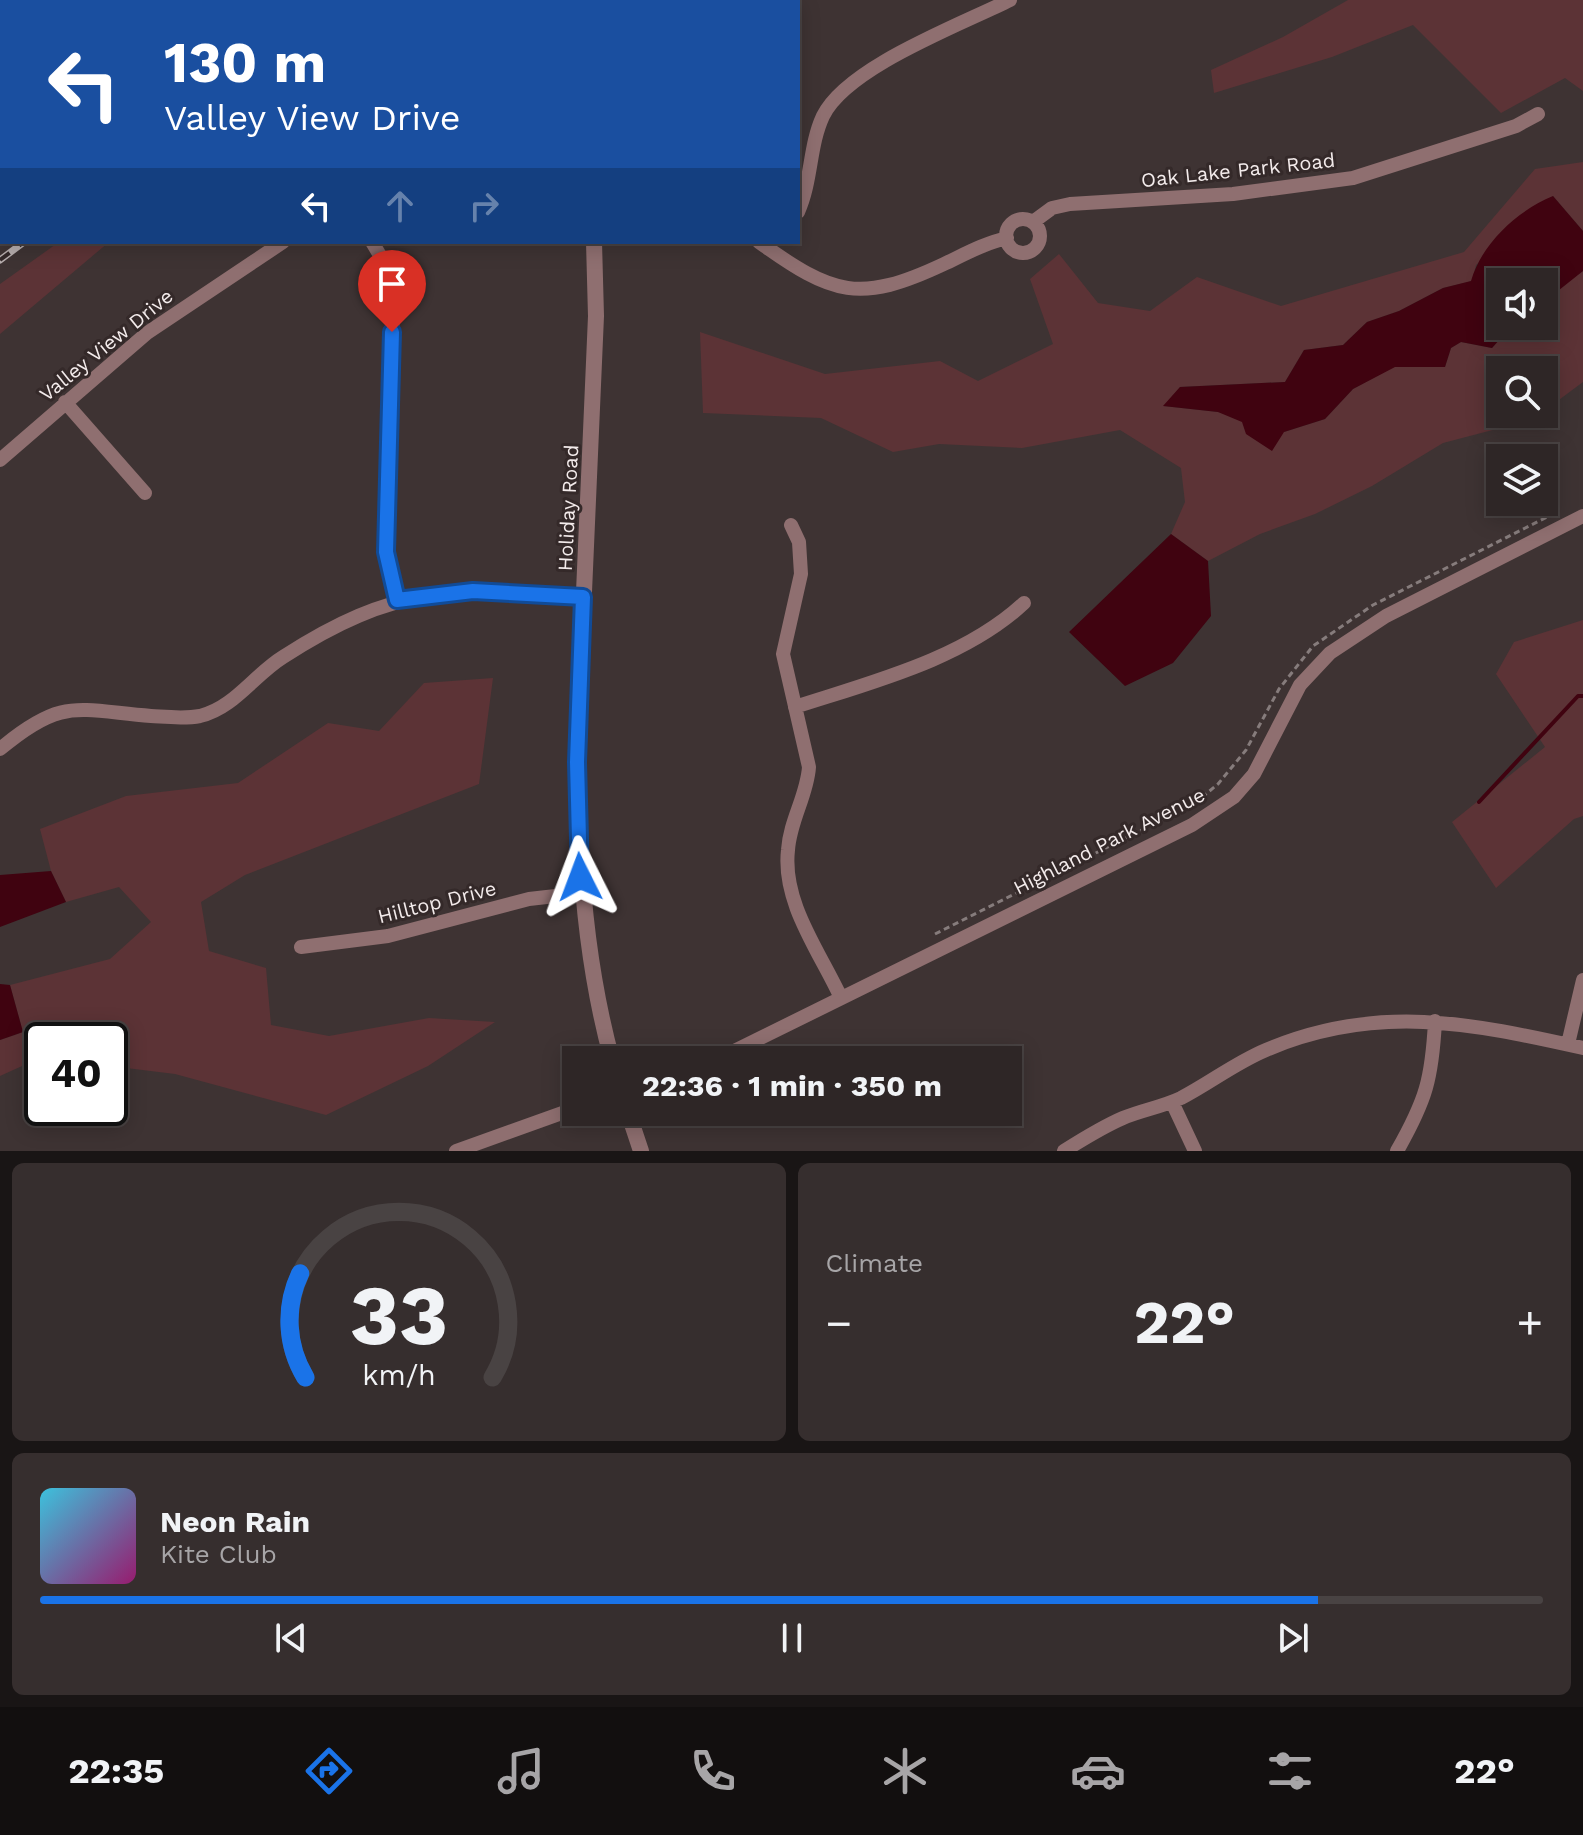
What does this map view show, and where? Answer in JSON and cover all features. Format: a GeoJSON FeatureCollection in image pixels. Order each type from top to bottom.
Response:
{"type":"FeatureCollection","features":[{"type":"Feature","properties":{"kind":"street"},"geometry":{"type":"LineString","coordinates":[[800,207],[809,183],[822,119],[842,89],[866,72],[1010,0]]}},
{"type":"Feature","properties":{"kind":"street","name":"Oak Lake Park Road"},"geometry":{"type":"LineString","coordinates":[[778,247],[807,276],[828,284],[873,289],[911,280],[1007,238],[1007,230],[1015,221],[1033,222],[1052,208],[1070,204],[1259,192],[1353,178],[1516,126],[1538,114]]}},
{"type":"Feature","properties":{"kind":"street"},"geometry":{"type":"LineString","coordinates":[[1007,238],[1014,251],[1030,252],[1040,239],[1039,229],[1033,222]]}},
{"type":"Feature","properties":{"kind":"street","name":"Valley View Drive"},"geometry":{"type":"LineString","coordinates":[[0,460],[147,333],[280,244]]}},
{"type":"Feature","properties":{"kind":"street"},"geometry":{"type":"LineString","coordinates":[[373,244],[387,270],[393,301],[386,552],[397,600]]}},
{"type":"Feature","properties":{"kind":"street","name":"Holiday Road"},"geometry":{"type":"LineString","coordinates":[[594,244],[596,316],[577,762],[582,893],[596,993],[609,1046]]}},
{"type":"Feature","properties":{"kind":"street"},"geometry":{"type":"LineString","coordinates":[[65,402],[145,493]]}},
{"type":"Feature","properties":{"kind":"street","name":"Highland Park Avenue"},"geometry":{"type":"LineString","coordinates":[[744,1046],[1202,818],[1234,797],[1254,774],[1300,685],[1330,653],[1386,616],[1583,516]]}},
{"type":"Feature","properties":{"kind":"street"},"geometry":{"type":"LineString","coordinates":[[791,525],[799,542],[801,574],[783,654],[809,767],[808,786],[789,840],[790,889],[841,998]]}},
{"type":"Feature","properties":{"kind":"street"},"geometry":{"type":"LineString","coordinates":[[0,749],[32,722],[63,710],[186,718],[219,709],[273,663],[337,623],[397,600],[473,591],[583,597]]}},
{"type":"Feature","properties":{"kind":"street"},"geometry":{"type":"LineString","coordinates":[[795,707],[926,661],[1001,625],[1024,603]]}},
{"type":"Feature","properties":{"kind":"street","name":"Hilltop Drive"},"geometry":{"type":"LineString","coordinates":[[301,947],[388,936],[529,899],[582,893]]}},
{"type":"Feature","properties":{"kind":"street"},"geometry":{"type":"LineString","coordinates":[[1064,1151],[1123,1118],[1172,1102],[1240,1062],[1303,1035],[1370,1022],[1435,1021],[1482,1025],[1576,1046],[1583,980]]}},
{"type":"Feature","properties":{"kind":"street"},"geometry":{"type":"LineString","coordinates":[[1397,1151],[1424,1099],[1432,1076],[1435,1021]]}},
{"type":"Feature","properties":{"kind":"street"},"geometry":{"type":"LineString","coordinates":[[1172,1102],[1195,1151]]}},
{"type":"Feature","properties":{"kind":"street"},"geometry":{"type":"LineString","coordinates":[[456,1151],[562,1113]]}},
{"type":"Feature","properties":{"kind":"street"},"geometry":{"type":"LineString","coordinates":[[633,1126],[641,1151]]}},
{"type":"Feature","properties":{"kind":"path"},"geometry":{"type":"LineString","coordinates":[[935,934],[1195,803],[1218,784],[1246,750],[1279,689],[1313,646],[1373,605],[1550,516]]}},
{"type":"Feature","properties":{"kind":"shaded area"},"geometry":{"type":"Polygon","coordinates":[[[1348,0],[1583,0],[1583,91],[1565,78],[1501,113],[1413,25],[1332,57],[1214,93],[1211,70],[1283,37],[1348,0]]]}},
{"type":"Feature","properties":{"kind":"shaded area"},"geometry":{"type":"Polygon","coordinates":[[[1583,162],[1583,231],[1553,196],[1476,265],[1472,281],[1443,288],[1399,311],[1367,322],[1343,345],[1304,350],[1285,382],[1180,387],[1164,406],[1218,412],[1284,432],[1325,419],[1353,389],[1395,366],[1445,367],[1451,348],[1461,342],[1492,348],[1499,340],[1558,340],[1558,289],[1583,271],[1583,382],[1558,401],[1558,356],[1486,356],[1486,428],[1500,428],[1443,443],[1372,486],[1315,514],[1260,534],[1208,561],[1171,534],[1185,502],[1181,468],[1120,430],[1022,448],[939,444],[893,452],[821,418],[703,413],[700,332],[825,374],[940,361],[978,381],[1053,344],[1030,279],[1059,254],[1098,303],[1150,311],[1197,277],[1281,306],[1464,252],[1535,169],[1583,162]]]}},
{"type":"Feature","properties":{"kind":"shaded area"},"geometry":{"type":"Polygon","coordinates":[[[1553,196],[1583,231],[1583,271],[1558,291],[1558,268],[1486,268],[1486,340],[1499,340],[1492,348],[1461,342],[1451,348],[1445,367],[1395,367],[1353,389],[1325,419],[1284,432],[1272,451],[1246,434],[1242,422],[1218,412],[1163,406],[1180,387],[1285,382],[1304,350],[1343,345],[1367,322],[1399,311],[1443,288],[1471,281],[1492,241],[1514,219],[1553,196]]]}},
{"type":"Feature","properties":{"kind":"shaded area"},"geometry":{"type":"Polygon","coordinates":[[[56,244],[107,244],[0,334],[0,284],[56,244]]]}},
{"type":"Feature","properties":{"kind":"shaded area"},"geometry":{"type":"Polygon","coordinates":[[[1171,534],[1208,561],[1211,616],[1173,663],[1125,686],[1069,632],[1171,534]]]}},
{"type":"Feature","properties":{"kind":"shaded area"},"geometry":{"type":"Polygon","coordinates":[[[1583,620],[1583,816],[1574,819],[1496,888],[1452,822],[1545,747],[1496,674],[1514,642],[1583,620]]]}},
{"type":"Feature","properties":{"kind":"shaded area"},"geometry":{"type":"Polygon","coordinates":[[[493,678],[479,784],[245,875],[201,902],[209,951],[266,968],[271,1025],[329,1036],[429,1018],[495,1022],[428,1066],[326,1115],[175,1074],[128,1068],[128,1022],[24,1022],[24,1065],[0,1076],[0,1040],[23,1032],[10,985],[110,959],[151,922],[119,887],[66,902],[51,871],[40,829],[126,796],[238,783],[328,723],[379,731],[424,683],[493,678]]]}},
{"type":"Feature","properties":{"kind":"shaded area"},"geometry":{"type":"Polygon","coordinates":[[[51,871],[66,902],[0,927],[0,875],[51,871]]]}},
{"type":"Feature","properties":{"kind":"shaded area"},"geometry":{"type":"Polygon","coordinates":[[[0,984],[10,985],[23,1032],[0,1040],[0,984]]]}},
{"type":"Feature","properties":{"kind":"waterway"},"geometry":{"type":"LineString","coordinates":[[1479,802],[1578,696],[1583,696]]}},
{"type":"Feature","properties":{"kind":"railway"},"geometry":{"type":"LineString","coordinates":[[0,260],[21,244]]}},
{"type":"Feature","properties":{"kind":"route"},"geometry":{"type":"LineString","coordinates":[[392,332],[386,552],[397,600],[473,591],[583,597],[577,762],[580,877]]}}]}
